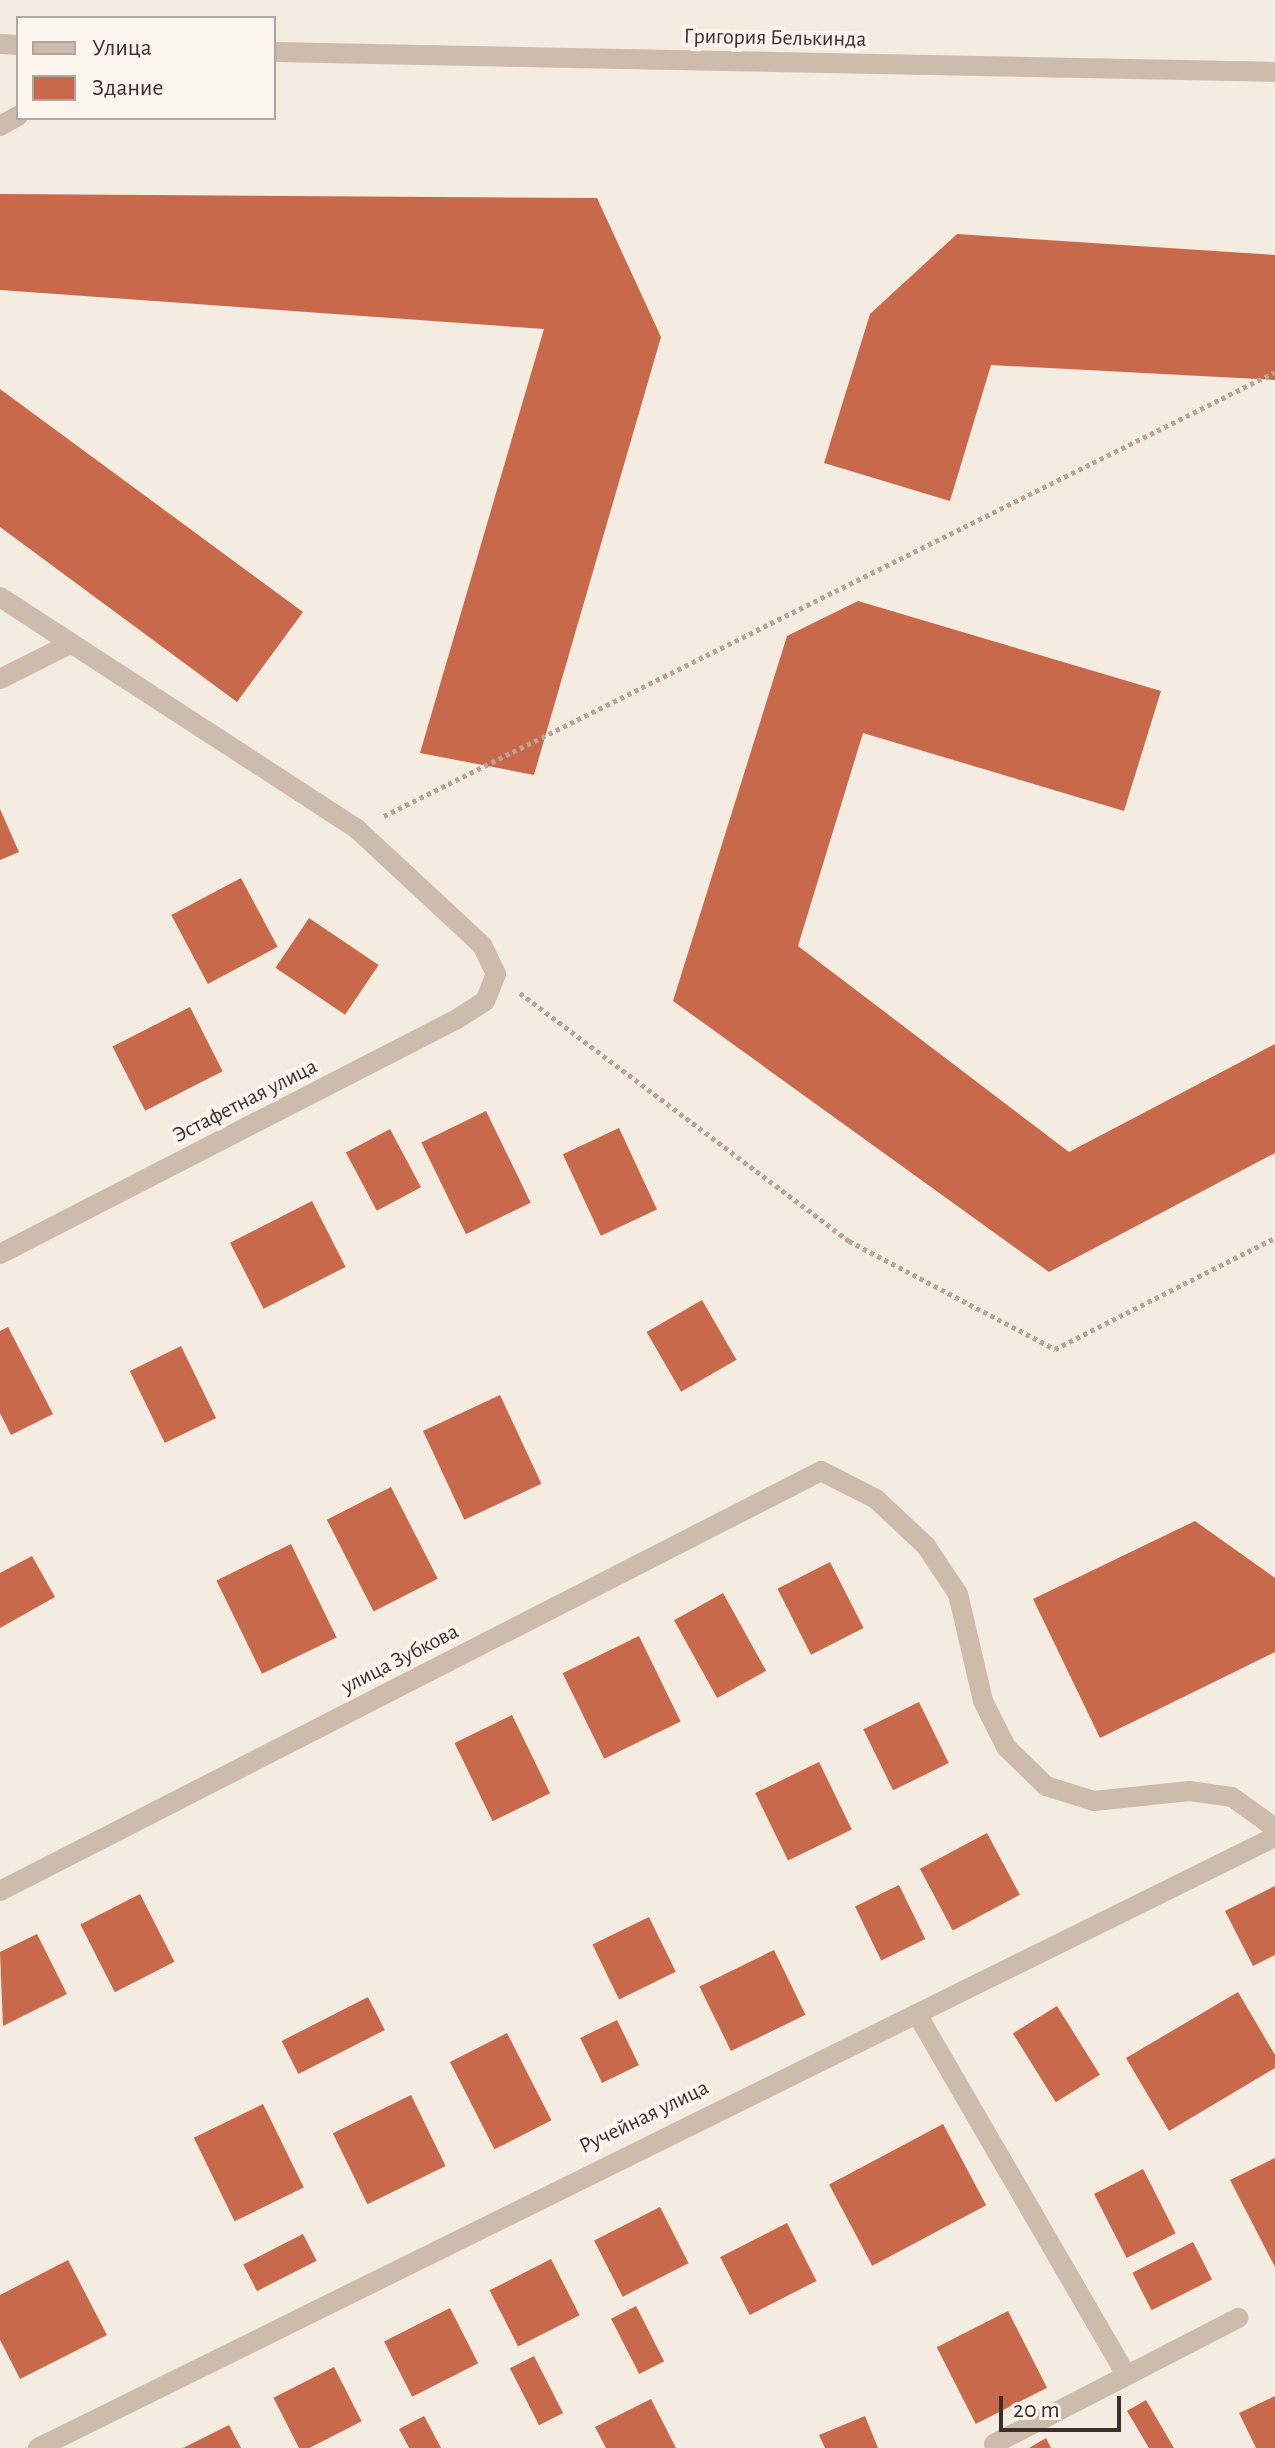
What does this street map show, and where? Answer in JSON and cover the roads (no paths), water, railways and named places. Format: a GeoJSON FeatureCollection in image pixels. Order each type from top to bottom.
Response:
{"type":"FeatureCollection","features":[{"type":"Feature","properties":{"kind":"street","name":"Григория Белькинда"},"geometry":{"type":"LineString","coordinates":[[276,52],[1275,72]]}},
{"type":"Feature","properties":{"kind":"street"},"geometry":{"type":"LineString","coordinates":[[0,597],[66,646],[0,679]]}},
{"type":"Feature","properties":{"kind":"street","name":"Эстафетная улица"},"geometry":{"type":"LineString","coordinates":[[0,1254],[457,1019],[485,1001],[496,974],[482,945],[357,829],[66,646]]}},
{"type":"Feature","properties":{"kind":"street","name":"улица Зубкова"},"geometry":{"type":"LineString","coordinates":[[0,1891],[821,1471],[876,1499],[926,1546],[958,1594],[983,1701],[1006,1747],[1046,1786],[1094,1801],[1189,1791],[1232,1797],[1275,1828]]}},
{"type":"Feature","properties":{"kind":"street","name":"Ручейная улица"},"geometry":{"type":"LineString","coordinates":[[38,2448],[1275,1837]]}},
{"type":"Feature","properties":{"kind":"street"},"geometry":{"type":"LineString","coordinates":[[917,2014],[1126,2375]]}},
{"type":"Feature","properties":{"kind":"street"},"geometry":{"type":"LineString","coordinates":[[994,2444],[1238,2318]]}}]}
